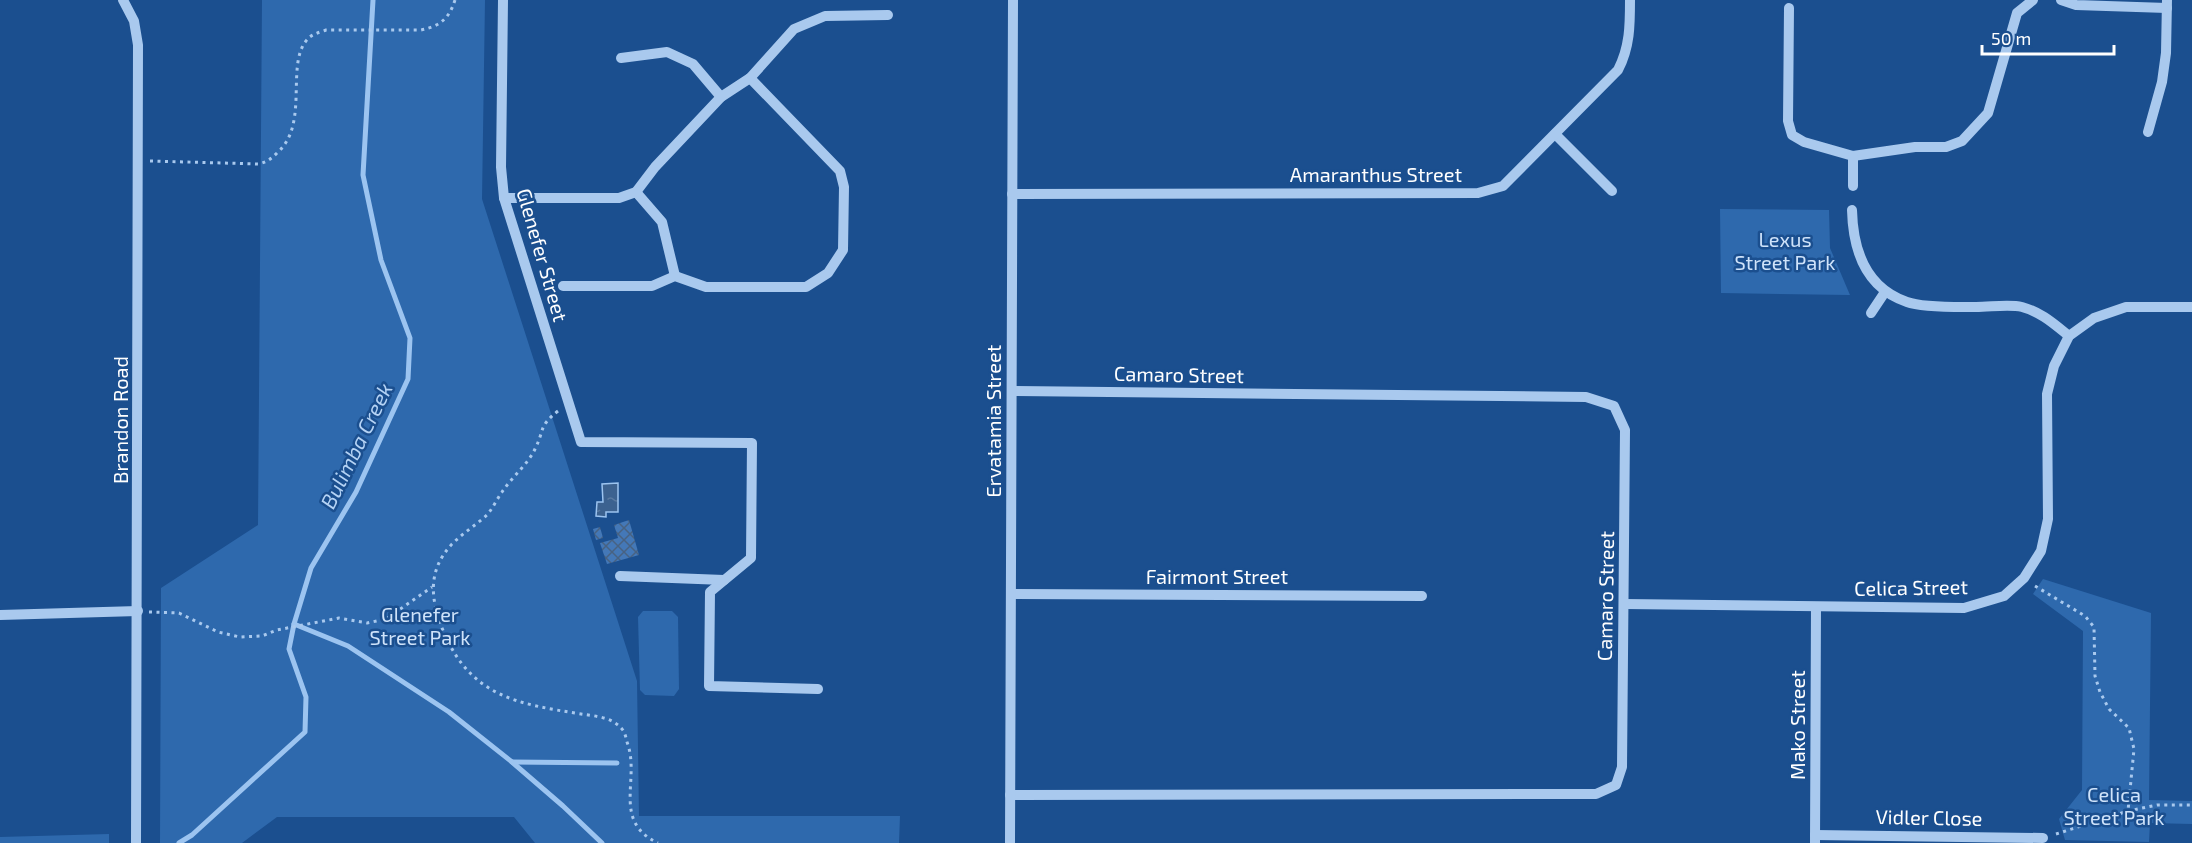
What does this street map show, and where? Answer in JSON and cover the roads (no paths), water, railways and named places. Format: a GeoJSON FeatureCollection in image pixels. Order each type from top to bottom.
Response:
{"type":"FeatureCollection","features":[{"type":"Feature","properties":{"kind":"street","name":"Brandon Road"},"geometry":{"type":"LineString","coordinates":[[123,0],[134,21],[138,45],[136,840]]}},
{"type":"Feature","properties":{"kind":"street","name":"Glenefer Street"},"geometry":{"type":"LineString","coordinates":[[503,0],[501,167],[504,198],[581,442],[752,442],[751,558],[724,580]]}},
{"type":"Feature","properties":{"kind":"street","name":"Ervatamia Street"},"geometry":{"type":"LineString","coordinates":[[1010,843],[1013,0]]}},
{"type":"Feature","properties":{"kind":"street","name":"Amaranthus Street"},"geometry":{"type":"LineString","coordinates":[[1012,194],[1478,193],[1503,186],[1618,70],[1627,54],[1630,0]]}},
{"type":"Feature","properties":{"kind":"street"},"geometry":{"type":"LineString","coordinates":[[1789,8],[1788,121],[1792,135],[1804,142],[1853,156],[1915,147],[1946,147],[1962,141],[1988,113],[2017,13],[2033,0]]}},
{"type":"Feature","properties":{"kind":"street"},"geometry":{"type":"LineString","coordinates":[[2061,0],[2076,5],[2167,4],[2166,53],[2162,82],[2148,132]]}},
{"type":"Feature","properties":{"kind":"street"},"geometry":{"type":"LineString","coordinates":[[504,198],[619,198],[636,192],[655,167],[721,97],[750,78],[794,29],[825,16],[888,15]]}},
{"type":"Feature","properties":{"kind":"street"},"geometry":{"type":"LineString","coordinates":[[621,58],[667,52],[693,64],[721,97]]}},
{"type":"Feature","properties":{"kind":"street"},"geometry":{"type":"LineString","coordinates":[[563,286],[652,286],[675,276],[706,287],[806,287],[828,273],[843,250],[844,187],[840,171],[750,78]]}},
{"type":"Feature","properties":{"kind":"street"},"geometry":{"type":"LineString","coordinates":[[1555,134],[1612,190]]}},
{"type":"Feature","properties":{"kind":"street"},"geometry":{"type":"LineString","coordinates":[[1853,156],[1853,186]]}},
{"type":"Feature","properties":{"kind":"street"},"geometry":{"type":"LineString","coordinates":[[636,192],[662,222],[675,276]]}},
{"type":"Feature","properties":{"kind":"street"},"geometry":{"type":"LineString","coordinates":[[1852,210],[1852,235],[1864,267],[1885,292],[1909,303],[1960,307],[2020,306],[2043,315],[2069,336]]}},
{"type":"Feature","properties":{"kind":"street"},"geometry":{"type":"LineString","coordinates":[[1871,313],[1885,292]]}},
{"type":"Feature","properties":{"kind":"street","name":"Celica Street"},"geometry":{"type":"LineString","coordinates":[[1624,604],[1964,608],[2004,596],[2024,578],[2041,551],[2048,519],[2047,394],[2054,366],[2069,336],[2094,318],[2126,307],[2192,307]]}},
{"type":"Feature","properties":{"kind":"street","name":"Camaro Street"},"geometry":{"type":"LineString","coordinates":[[1010,795],[1596,794],[1616,785],[1622,767],[1625,430],[1614,406],[1586,397],[1012,391]]}},
{"type":"Feature","properties":{"kind":"street"},"geometry":{"type":"LineString","coordinates":[[621,576],[724,580]]}},
{"type":"Feature","properties":{"kind":"street"},"geometry":{"type":"LineString","coordinates":[[724,580],[710,592],[709,686],[818,689]]}},
{"type":"Feature","properties":{"kind":"street","name":"Fairmont Street"},"geometry":{"type":"LineString","coordinates":[[1011,594],[1422,596]]}},
{"type":"Feature","properties":{"kind":"street","name":"Mako Street"},"geometry":{"type":"LineString","coordinates":[[1815,839],[1816,607]]}},
{"type":"Feature","properties":{"kind":"street"},"geometry":{"type":"LineString","coordinates":[[0,615],[138,611]]}},
{"type":"Feature","properties":{"kind":"street","name":"Vidler Close"},"geometry":{"type":"LineString","coordinates":[[1815,839],[2043,838]]}},
{"type":"Feature","properties":{"kind":"water"},"geometry":{"type":"Polygon","coordinates":[[[618,483],[618,512],[606,512],[606,517],[596,516],[597,502],[603,502],[602,484],[618,483]]]}},
{"type":"Feature","properties":{"kind":"waterway","name":"Bulimba Creek"},"geometry":{"type":"LineString","coordinates":[[179,843],[192,835],[305,732],[306,697],[289,649],[294,624],[311,568],[356,492],[408,379],[410,338],[381,260],[363,175],[373,0]]}},
{"type":"Feature","properties":{"kind":"waterway"},"geometry":{"type":"LineString","coordinates":[[294,624],[348,646],[449,712],[512,762],[602,843]]}},
{"type":"Feature","properties":{"kind":"waterway"},"geometry":{"type":"LineString","coordinates":[[512,762],[617,763]]}},
{"type":"Feature","properties":{"kind":"park label","name":"Lexus Street Park"},"geometry":{"type":"Point","coordinates":[1785,252]}},
{"type":"Feature","properties":{"kind":"park label","name":"Glenefer Street Park"},"geometry":{"type":"Point","coordinates":[420,626]}},
{"type":"Feature","properties":{"kind":"park label","name":"Celica Street Park"},"geometry":{"type":"Point","coordinates":[2114,806]}}]}
